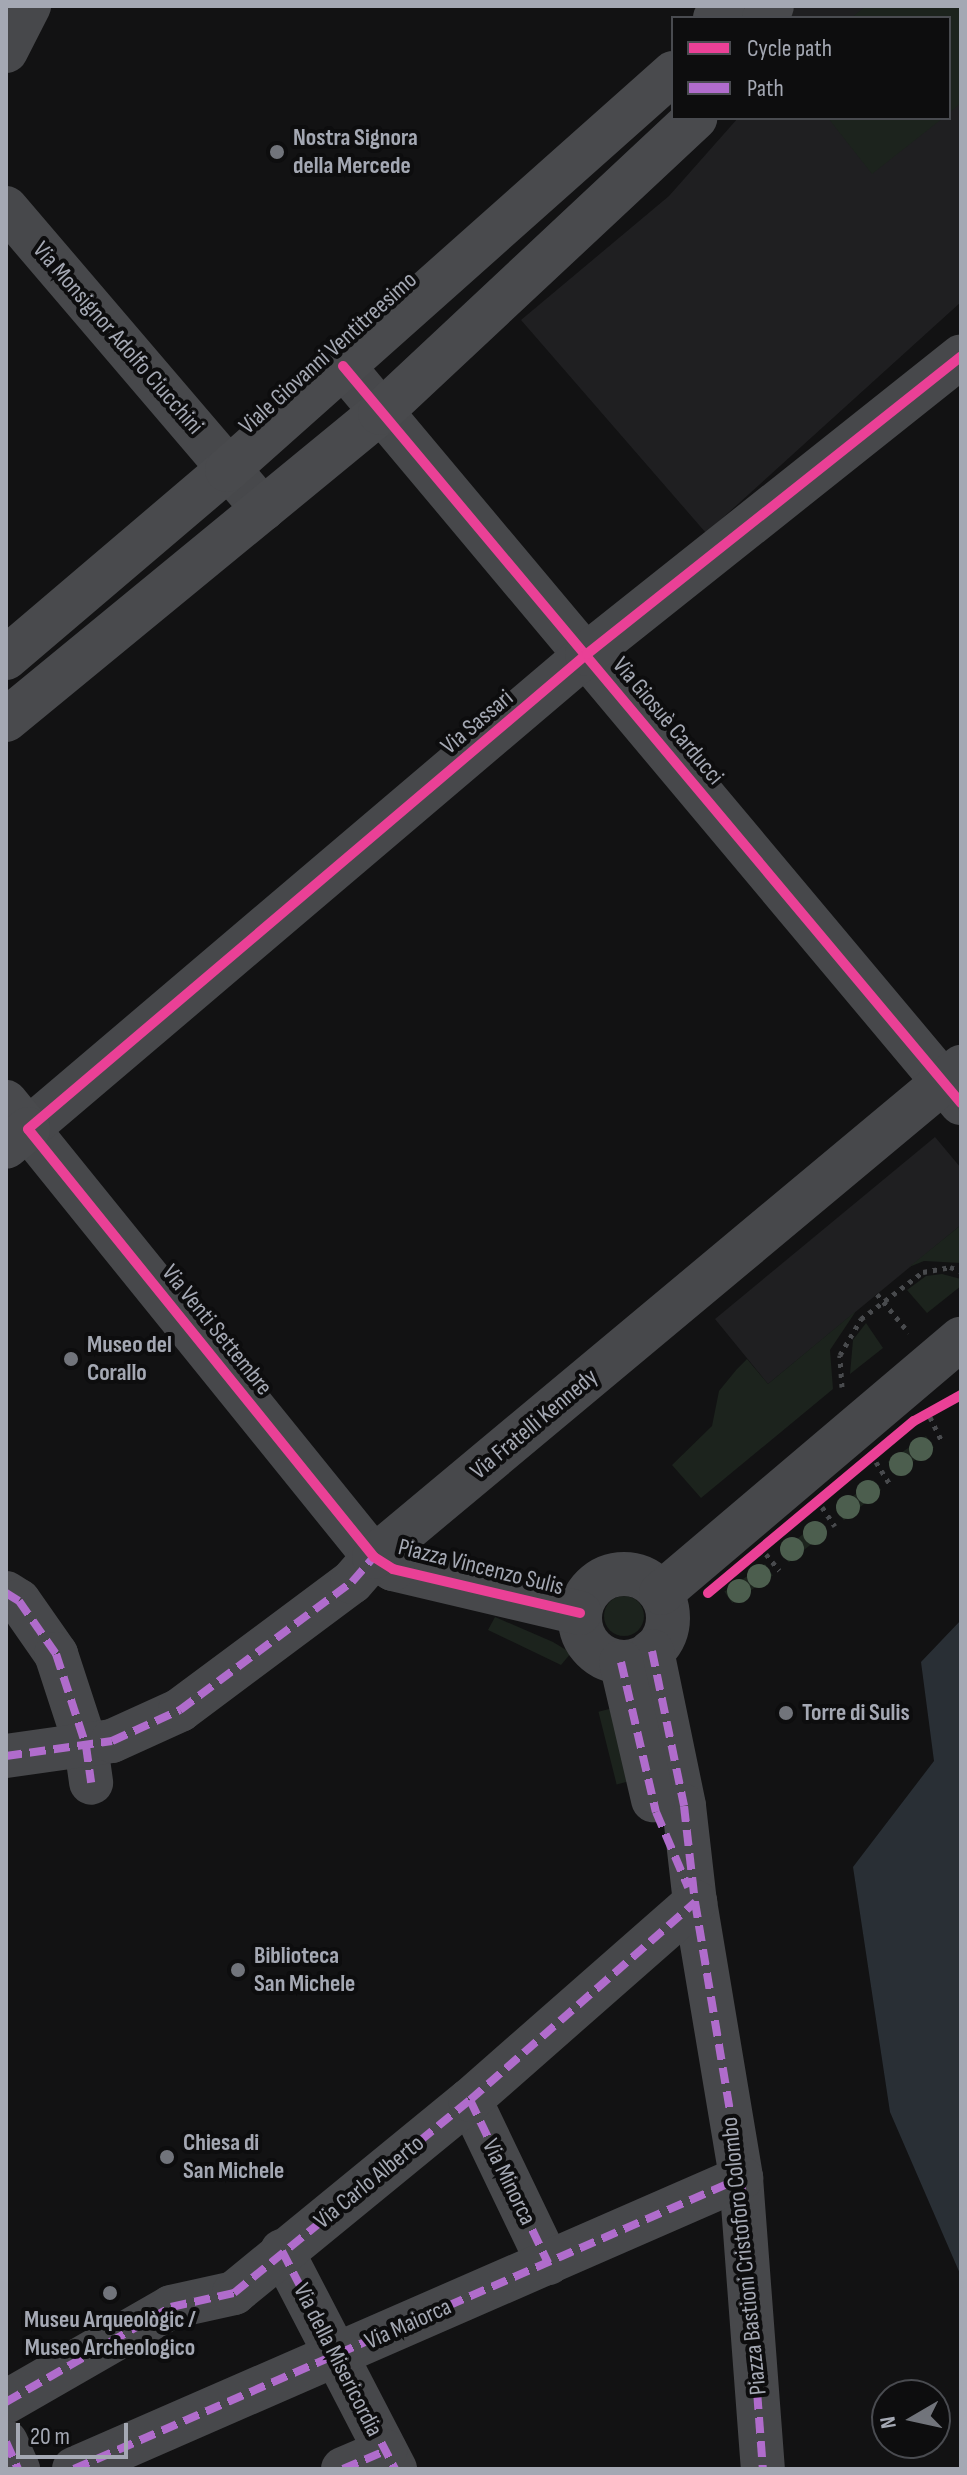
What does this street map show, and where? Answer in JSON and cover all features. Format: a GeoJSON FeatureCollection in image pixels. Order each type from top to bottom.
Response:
{"type":"FeatureCollection","features":[{"type":"Feature","properties":{"kind":"main road","name":"Viale Giovanni Ventitreesimo"},"geometry":{"type":"LineString","coordinates":[[6,658],[227,470],[671,75]]}},
{"type":"Feature","properties":{"kind":"main road"},"geometry":{"type":"LineString","coordinates":[[6,720],[380,413],[693,120]]}},
{"type":"Feature","properties":{"kind":"street"},"geometry":{"type":"LineString","coordinates":[[6,51],[29,6]]}},
{"type":"Feature","properties":{"kind":"street","name":"Via Monsignor Adolfo Ciucchini"},"geometry":{"type":"LineString","coordinates":[[6,208],[263,509]]}},
{"type":"Feature","properties":{"kind":"street","name":"Via Sassari"},"geometry":{"type":"LineString","coordinates":[[13,1126],[587,654],[961,356]]}},
{"type":"Feature","properties":{"kind":"street","name":"Via Giosuè Carducci"},"geometry":{"type":"LineString","coordinates":[[343,366],[955,1084]]}},
{"type":"Feature","properties":{"kind":"street","name":"Via Fratelli Kennedy"},"geometry":{"type":"LineString","coordinates":[[6,1756],[89,1765],[180,1710],[352,1582],[374,1557],[955,1084]]}},
{"type":"Feature","properties":{"kind":"street","name":"Via Venti Settembre"},"geometry":{"type":"LineString","coordinates":[[13,1126],[374,1557]]}},
{"type":"Feature","properties":{"kind":"street"},"geometry":{"type":"LineString","coordinates":[[695,1902],[656,1812],[637,1657],[668,1620],[661,1593],[961,1339]]}},
{"type":"Feature","properties":{"kind":"street","name":"Piazza Vincenzo Sulis"},"geometry":{"type":"LineString","coordinates":[[374,1557],[393,1569],[580,1613]]}},
{"type":"Feature","properties":{"kind":"street","name":"Piazza Vincenzo Sulis"},"geometry":{"type":"LineString","coordinates":[[637,1657],[607,1659],[586,1640],[580,1613],[593,1586],[606,1578],[636,1575],[661,1593]]}},
{"type":"Feature","properties":{"kind":"street"},"geometry":{"type":"LineString","coordinates":[[6,1593],[19,1601],[56,1654],[89,1765]]}},
{"type":"Feature","properties":{"kind":"street","name":"Via Carlo Alberto"},"geometry":{"type":"LineString","coordinates":[[6,2402],[171,2307],[234,2293],[470,2100],[695,1902]]}},
{"type":"Feature","properties":{"kind":"street","name":"Piazza Bastioni Cristoforo Colombo"},"geometry":{"type":"LineString","coordinates":[[695,1902],[741,2178],[763,2469]]}},
{"type":"Feature","properties":{"kind":"street","name":"Via Minorca"},"geometry":{"type":"LineString","coordinates":[[470,2100],[548,2263]]}},
{"type":"Feature","properties":{"kind":"street","name":"Via Maiorca"},"geometry":{"type":"LineString","coordinates":[[74,2469],[741,2178]]}},
{"type":"Feature","properties":{"kind":"street","name":"Via della Misericordia"},"geometry":{"type":"LineString","coordinates":[[282,2251],[390,2460]]}},
{"type":"Feature","properties":{"kind":"street"},"geometry":{"type":"LineString","coordinates":[[6,2442],[18,2469]]}},
{"type":"Feature","properties":{"kind":"street"},"geometry":{"type":"LineString","coordinates":[[343,2469],[390,2460]]}},
{"type":"Feature","properties":{"kind":"path"},"geometry":{"type":"LineString","coordinates":[[842,1392],[845,1341],[872,1310],[923,1272],[950,1267],[961,1271]]}},
{"type":"Feature","properties":{"kind":"path"},"geometry":{"type":"LineString","coordinates":[[888,1285],[893,1292]]}},
{"type":"Feature","properties":{"kind":"path"},"geometry":{"type":"LineString","coordinates":[[877,1294],[906,1330]]}},
{"type":"Feature","properties":{"kind":"path"},"geometry":{"type":"LineString","coordinates":[[866,1303],[872,1310]]}},
{"type":"Feature","properties":{"kind":"path"},"geometry":{"type":"LineString","coordinates":[[914,1421],[932,1411],[942,1442]]}},
{"type":"Feature","properties":{"kind":"path"},"geometry":{"type":"LineString","coordinates":[[861,1463],[882,1446]]}},
{"type":"Feature","properties":{"kind":"path"},"geometry":{"type":"LineString","coordinates":[[872,1454],[889,1483]]}},
{"type":"Feature","properties":{"kind":"path"},"geometry":{"type":"LineString","coordinates":[[806,1509],[827,1491]]}},
{"type":"Feature","properties":{"kind":"path"},"geometry":{"type":"LineString","coordinates":[[816,1500],[835,1526]]}},
{"type":"Feature","properties":{"kind":"path"},"geometry":{"type":"LineString","coordinates":[[750,1556],[767,1541]]}},
{"type":"Feature","properties":{"kind":"shaded area"},"geometry":{"type":"Polygon","coordinates":[[[795,6],[961,6],[961,302],[706,533],[521,320],[669,196],[736,120],[951,120],[951,16],[790,16],[795,6]]]}},
{"type":"Feature","properties":{"kind":"shaded area"},"geometry":{"type":"Polygon","coordinates":[[[866,6],[961,6],[961,103],[951,111],[951,16],[854,16],[866,6]]]}},
{"type":"Feature","properties":{"kind":"shaded area"},"geometry":{"type":"Polygon","coordinates":[[[830,120],[940,120],[872,174],[830,120]]]}},
{"type":"Feature","properties":{"kind":"shaded area"},"geometry":{"type":"Polygon","coordinates":[[[935,1137],[961,1168],[961,1225],[768,1384],[715,1319],[935,1137]]]}},
{"type":"Feature","properties":{"kind":"shaded area"},"geometry":{"type":"Polygon","coordinates":[[[961,1225],[961,1263],[924,1261],[909,1267],[961,1225]]]}},
{"type":"Feature","properties":{"kind":"shaded area"},"geometry":{"type":"Polygon","coordinates":[[[942,1274],[961,1279],[961,1286],[927,1313],[907,1290],[926,1276],[942,1274]]]}},
{"type":"Feature","properties":{"kind":"shaded area"},"geometry":{"type":"Polygon","coordinates":[[[856,1311],[830,1350],[833,1389],[701,1498],[672,1465],[712,1426],[719,1391],[737,1369],[747,1359],[768,1384],[856,1311]]]}},
{"type":"Feature","properties":{"kind":"shaded area"},"geometry":{"type":"Polygon","coordinates":[[[866,1323],[883,1348],[850,1374],[853,1340],[866,1323]]]}},
{"type":"Feature","properties":{"kind":"shaded area"},"geometry":{"type":"Polygon","coordinates":[[[926,1436],[934,1448],[896,1473],[888,1462],[926,1436]]]}},
{"type":"Feature","properties":{"kind":"shaded area"},"geometry":{"type":"Polygon","coordinates":[[[873,1480],[881,1490],[844,1520],[836,1510],[873,1480]]]}},
{"type":"Feature","properties":{"kind":"shaded area"},"geometry":{"type":"Polygon","coordinates":[[[818,1522],[826,1532],[789,1562],[781,1552],[818,1522]]]}},
{"type":"Feature","properties":{"kind":"shaded area"},"geometry":{"type":"Polygon","coordinates":[[[765,1564],[773,1576],[732,1603],[724,1591],[765,1564]]]}},
{"type":"Feature","properties":{"kind":"shaded area"},"geometry":{"type":"Polygon","coordinates":[[[624,1596],[638,1602],[644,1616],[638,1630],[624,1636],[610,1630],[604,1616],[610,1602],[624,1596]]]}},
{"type":"Feature","properties":{"kind":"shaded area"},"geometry":{"type":"Polygon","coordinates":[[[495,1617],[571,1653],[561,1665],[488,1630],[495,1617]]]}},
{"type":"Feature","properties":{"kind":"shaded area"},"geometry":{"type":"Polygon","coordinates":[[[961,1620],[961,2276],[890,2112],[853,1867],[934,1761],[921,1662],[961,1620]]]}},
{"type":"Feature","properties":{"kind":"shaded area"},"geometry":{"type":"Polygon","coordinates":[[[613,1708],[631,1781],[617,1784],[598,1712],[613,1708]]]}},
{"type":"Feature","properties":{"kind":"marked path"},"geometry":{"type":"LineString","coordinates":[[6,1756],[112,1741],[180,1710],[352,1582],[374,1557]]}},
{"type":"Feature","properties":{"kind":"marked path"},"geometry":{"type":"LineString","coordinates":[[6,1593],[19,1601],[56,1654],[86,1746],[91,1783]]}},
{"type":"Feature","properties":{"kind":"marked path"},"geometry":{"type":"LineString","coordinates":[[652,1651],[684,1806],[695,1902],[741,2178],[763,2469]]}},
{"type":"Feature","properties":{"kind":"marked path"},"geometry":{"type":"LineString","coordinates":[[621,1662],[656,1812],[688,1887]]}},
{"type":"Feature","properties":{"kind":"marked path"},"geometry":{"type":"LineString","coordinates":[[6,2402],[171,2307],[234,2293],[470,2100],[695,1902]]}},
{"type":"Feature","properties":{"kind":"marked path"},"geometry":{"type":"LineString","coordinates":[[470,2100],[548,2263]]}},
{"type":"Feature","properties":{"kind":"marked path"},"geometry":{"type":"LineString","coordinates":[[74,2469],[741,2178]]}},
{"type":"Feature","properties":{"kind":"marked path"},"geometry":{"type":"LineString","coordinates":[[282,2251],[395,2469]]}},
{"type":"Feature","properties":{"kind":"marked path"},"geometry":{"type":"LineString","coordinates":[[6,2442],[18,2469]]}},
{"type":"Feature","properties":{"kind":"marked path"},"geometry":{"type":"LineString","coordinates":[[343,2469],[385,2451]]}},
{"type":"Feature","properties":{"kind":"cycle path"},"geometry":{"type":"LineString","coordinates":[[580,1613],[393,1569],[374,1557],[28,1129],[587,654],[961,356]]}},
{"type":"Feature","properties":{"kind":"cycle path"},"geometry":{"type":"LineString","coordinates":[[343,366],[961,1103]]}},
{"type":"Feature","properties":{"kind":"cycle path"},"geometry":{"type":"LineString","coordinates":[[708,1593],[914,1421],[961,1395]]}},
{"type":"Feature","properties":{"kind":"place","name":"Nostra Signora della Mercede"},"geometry":{"type":"Point","coordinates":[277,152]}},
{"type":"Feature","properties":{"kind":"place","name":"Museo del Corallo"},"geometry":{"type":"Point","coordinates":[71,1359]}},
{"type":"Feature","properties":{"kind":"place","name":"Torre di Sulis"},"geometry":{"type":"Point","coordinates":[786,1713]}},
{"type":"Feature","properties":{"kind":"place","name":"Biblioteca San Michele"},"geometry":{"type":"Point","coordinates":[238,1970]}},
{"type":"Feature","properties":{"kind":"place","name":"Chiesa di San Michele"},"geometry":{"type":"Point","coordinates":[167,2157]}},
{"type":"Feature","properties":{"kind":"place","name":"Museu Arqueològic / Museo Archeologico"},"geometry":{"type":"Point","coordinates":[110,2293]}}]}
